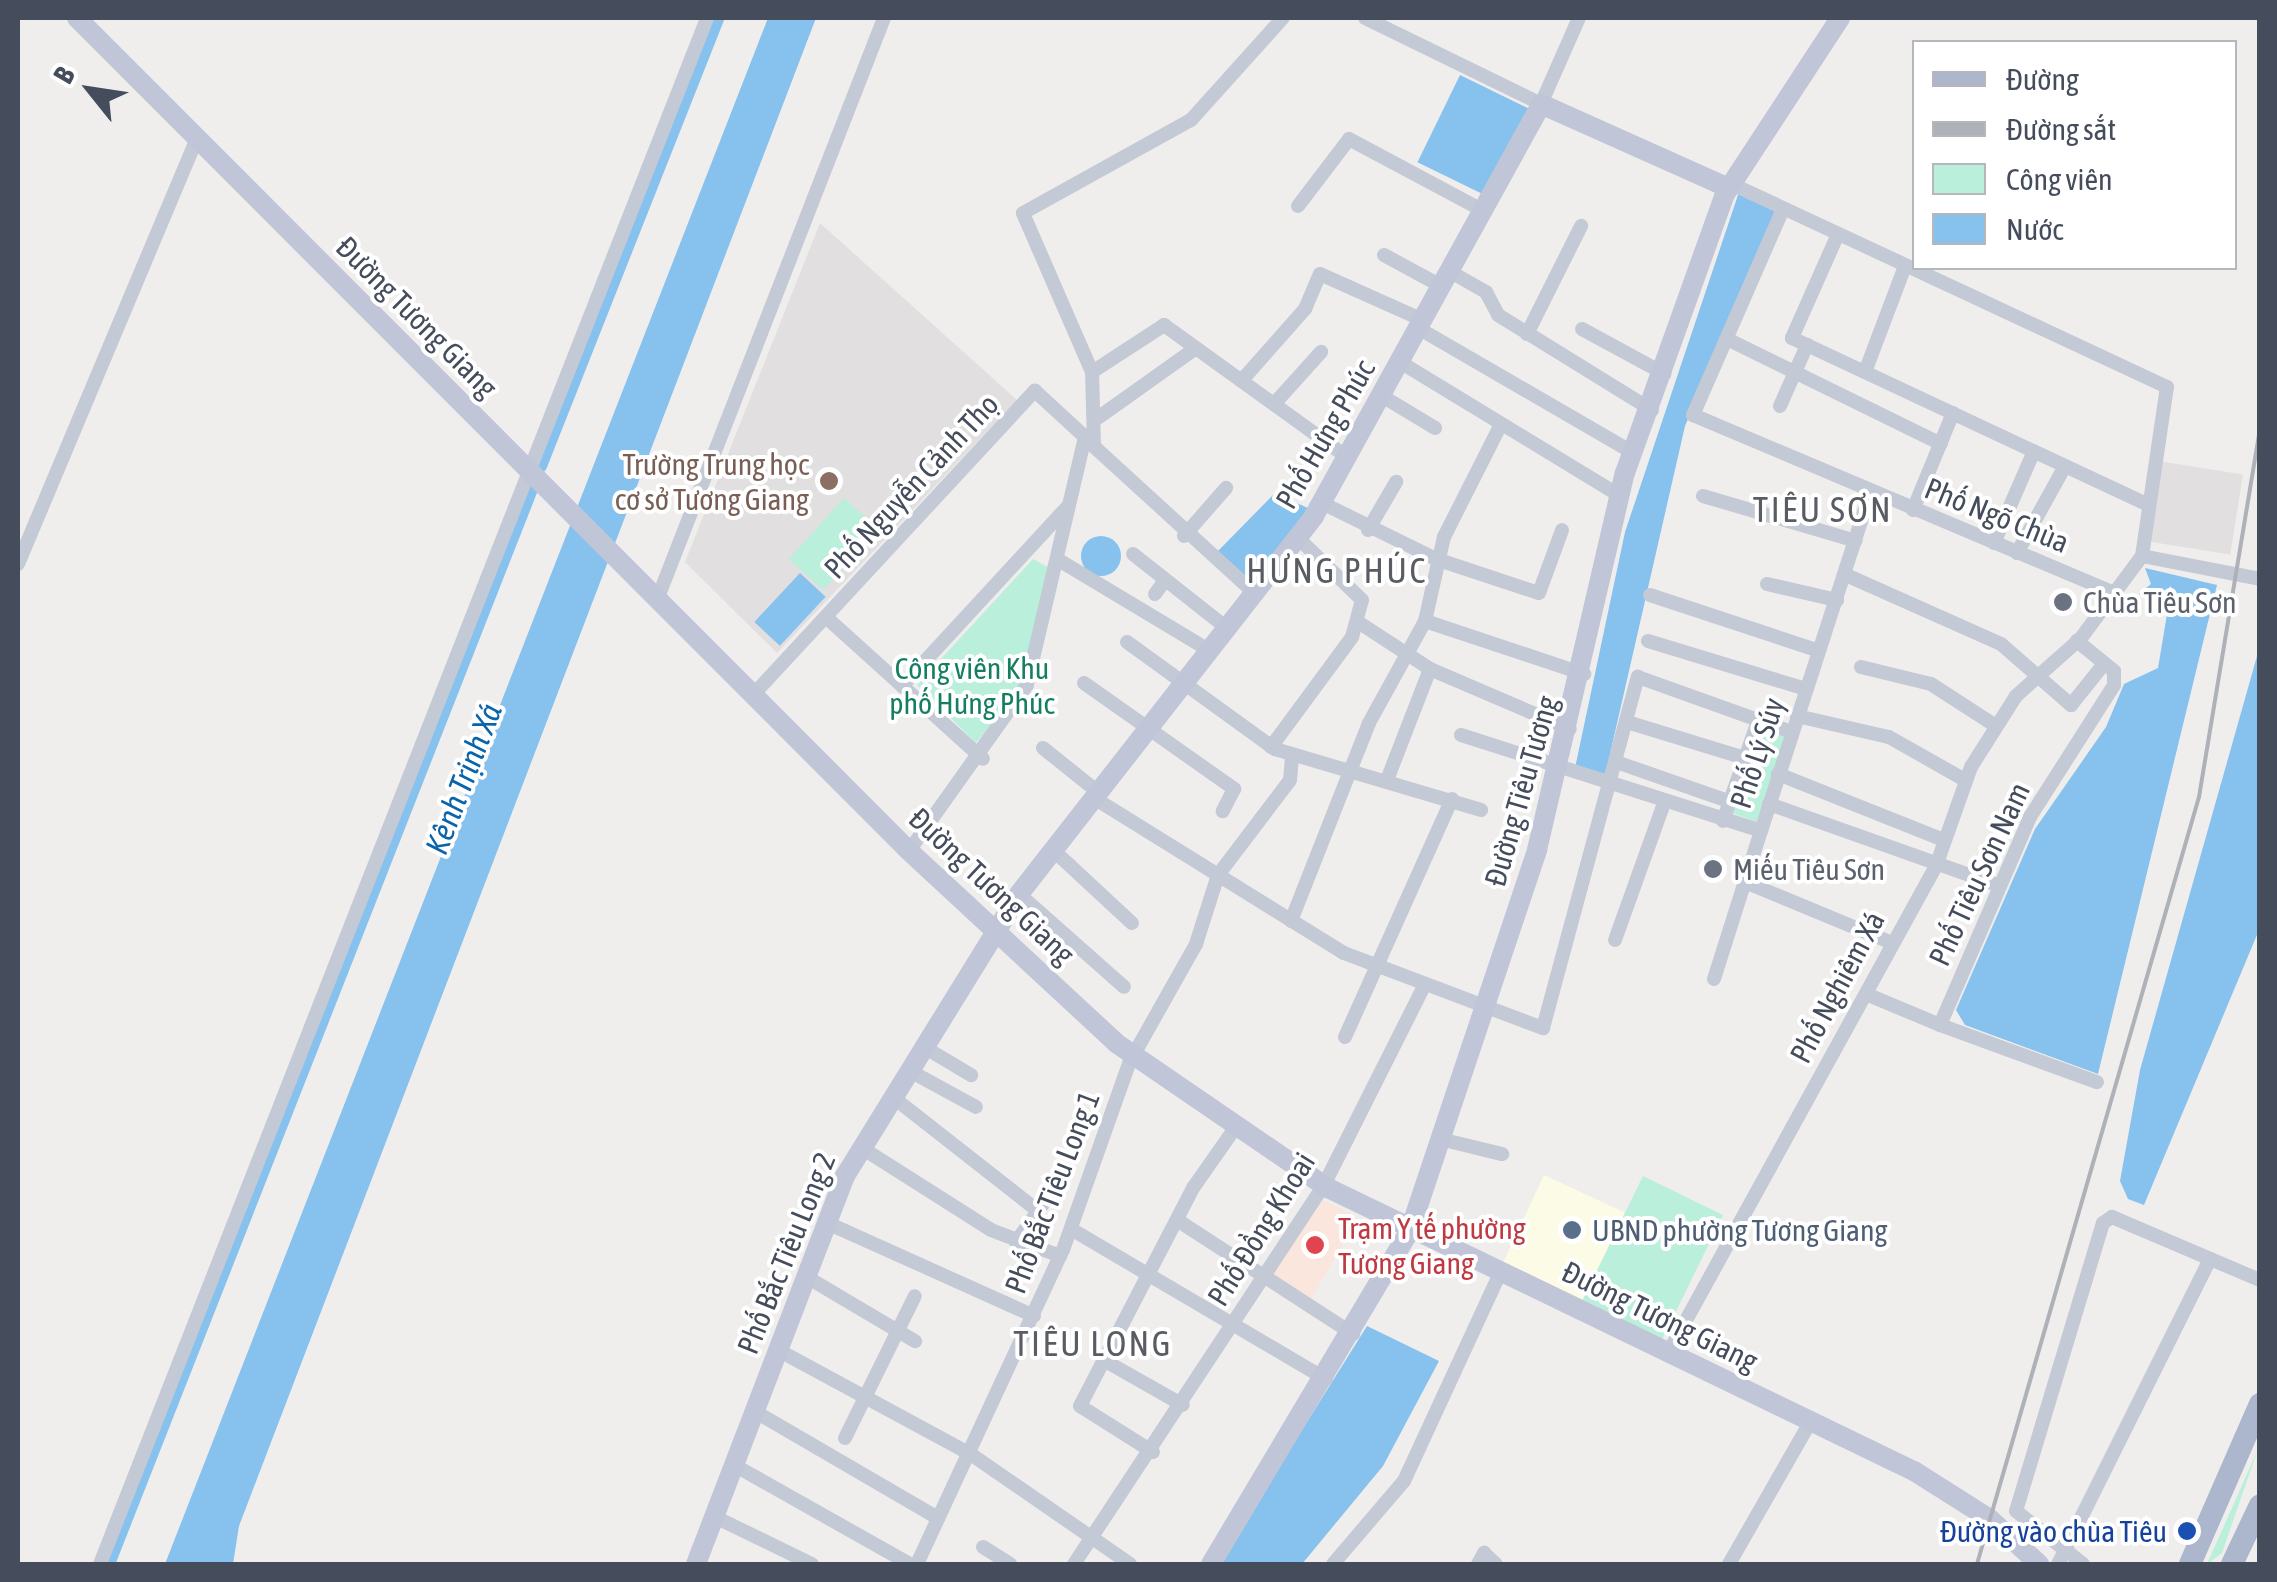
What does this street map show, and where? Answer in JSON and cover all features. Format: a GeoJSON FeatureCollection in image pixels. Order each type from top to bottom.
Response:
{"type":"FeatureCollection","features":[{"type":"Feature","properties":{"kind":"main road"},"geometry":{"type":"LineString","coordinates":[[2190,1564],[2260,1404]]}},
{"type":"Feature","properties":{"kind":"main road"},"geometry":{"type":"LineString","coordinates":[[2232,1564],[2260,1506]]}},
{"type":"Feature","properties":{"kind":"street","name":"Đường Tương Giang"},"geometry":{"type":"LineString","coordinates":[[77,18],[909,851],[1132,1056],[1324,1186],[1811,1422],[1964,1502],[2039,1564]]}},
{"type":"Feature","properties":{"kind":"street"},"geometry":{"type":"LineString","coordinates":[[100,1564],[531,474],[706,18]]}},
{"type":"Feature","properties":{"kind":"street"},"geometry":{"type":"LineString","coordinates":[[657,600],[884,18]]}},
{"type":"Feature","properties":{"kind":"street"},"geometry":{"type":"LineString","coordinates":[[909,851],[983,759],[1038,659],[1067,507],[1099,417],[1092,372],[1024,213],[1191,120],[1283,18]]}},
{"type":"Feature","properties":{"kind":"street"},"geometry":{"type":"LineString","coordinates":[[1366,18],[1541,104],[1730,186]]}},
{"type":"Feature","properties":{"kind":"street"},"geometry":{"type":"LineString","coordinates":[[1541,104],[1580,18]]}},
{"type":"Feature","properties":{"kind":"street","name":"Đường Tiêu Tương"},"geometry":{"type":"LineString","coordinates":[[1211,1564],[1354,1335],[1410,1230],[1487,1010],[1560,770],[1584,674],[1619,495],[1666,374],[1730,186],[1840,18]]}},
{"type":"Feature","properties":{"kind":"street","name":"Phố Hưng Phúc"},"geometry":{"type":"LineString","coordinates":[[995,929],[1144,725],[1251,590],[1299,539],[1382,396],[1541,104]]}},
{"type":"Feature","properties":{"kind":"street"},"geometry":{"type":"LineString","coordinates":[[18,564],[197,138]]}},
{"type":"Feature","properties":{"kind":"street"},"geometry":{"type":"LineString","coordinates":[[1298,206],[1341,143],[1353,139],[1482,210]]}},
{"type":"Feature","properties":{"kind":"street","name":"Phố Nghiêm Xá"},"geometry":{"type":"LineString","coordinates":[[1730,186],[1912,269]]}},
{"type":"Feature","properties":{"kind":"street"},"geometry":{"type":"LineString","coordinates":[[1784,209],[1727,339],[1941,444]]}},
{"type":"Feature","properties":{"kind":"street"},"geometry":{"type":"LineString","coordinates":[[1527,334],[1580,226]]}},
{"type":"Feature","properties":{"kind":"street"},"geometry":{"type":"LineString","coordinates":[[1838,234],[1792,338],[2148,506]]}},
{"type":"Feature","properties":{"kind":"street"},"geometry":{"type":"LineString","coordinates":[[1384,255],[1445,279],[1652,410]]}},
{"type":"Feature","properties":{"kind":"street"},"geometry":{"type":"LineString","coordinates":[[1866,372],[1905,266]]}},
{"type":"Feature","properties":{"kind":"street","name":"Phố Nghiêm Xá"},"geometry":{"type":"LineString","coordinates":[[1668,1353],[1936,866],[1965,780],[1996,726],[2035,676],[2077,642],[2142,556],[2167,387],[1914,270]]}},
{"type":"Feature","properties":{"kind":"street"},"geometry":{"type":"LineString","coordinates":[[1242,379],[1306,309],[1320,274],[1421,324],[1634,453]]}},
{"type":"Feature","properties":{"kind":"street"},"geometry":{"type":"LineString","coordinates":[[1092,372],[1164,325],[1347,457]]}},
{"type":"Feature","properties":{"kind":"street"},"geometry":{"type":"LineString","coordinates":[[1582,329],[1666,374]]}},
{"type":"Feature","properties":{"kind":"street","name":"Phố Ngõ Chùa"},"geometry":{"type":"LineString","coordinates":[[1727,339],[1693,414],[2116,594]]}},
{"type":"Feature","properties":{"kind":"street"},"geometry":{"type":"LineString","coordinates":[[1780,406],[1807,345]]}},
{"type":"Feature","properties":{"kind":"street"},"geometry":{"type":"LineString","coordinates":[[1099,417],[1196,348]]}},
{"type":"Feature","properties":{"kind":"street"},"geometry":{"type":"LineString","coordinates":[[1275,404],[1321,352]]}},
{"type":"Feature","properties":{"kind":"street"},"geometry":{"type":"LineString","coordinates":[[1400,362],[1619,495]]}},
{"type":"Feature","properties":{"kind":"street","name":"Phố Nguyễn Cảnh Thọ"},"geometry":{"type":"LineString","coordinates":[[753,696],[1035,391],[1090,442]]}},
{"type":"Feature","properties":{"kind":"street"},"geometry":{"type":"LineString","coordinates":[[1382,396],[1436,428]]}},
{"type":"Feature","properties":{"kind":"street"},"geometry":{"type":"LineString","coordinates":[[1912,510],[1953,413]]}},
{"type":"Feature","properties":{"kind":"street"},"geometry":{"type":"LineString","coordinates":[[1291,921],[1356,772],[1368,723],[1424,622],[1436,558],[1500,426]]}},
{"type":"Feature","properties":{"kind":"street"},"geometry":{"type":"LineString","coordinates":[[1090,442],[1184,536],[1251,590]]}},
{"type":"Feature","properties":{"kind":"street"},"geometry":{"type":"LineString","coordinates":[[1994,543],[2034,451]]}},
{"type":"Feature","properties":{"kind":"street"},"geometry":{"type":"LineString","coordinates":[[2018,553],[2066,466]]}},
{"type":"Feature","properties":{"kind":"street"},"geometry":{"type":"LineString","coordinates":[[1368,530],[1396,482]]}},
{"type":"Feature","properties":{"kind":"street"},"geometry":{"type":"LineString","coordinates":[[1184,536],[1226,488]]}},
{"type":"Feature","properties":{"kind":"street","name":"Phố Lý Súy"},"geometry":{"type":"LineString","coordinates":[[1461,734],[1612,789],[1761,831],[1871,492]]}},
{"type":"Feature","properties":{"kind":"street"},"geometry":{"type":"LineString","coordinates":[[1703,496],[1856,541]]}},
{"type":"Feature","properties":{"kind":"street"},"geometry":{"type":"LineString","coordinates":[[1322,503],[1368,530],[1539,593],[1562,530]]}},
{"type":"Feature","properties":{"kind":"street"},"geometry":{"type":"LineString","coordinates":[[902,686],[1067,507]]}},
{"type":"Feature","properties":{"kind":"street"},"geometry":{"type":"LineString","coordinates":[[1271,747],[1358,622],[1354,588],[1299,539]]}},
{"type":"Feature","properties":{"kind":"street"},"geometry":{"type":"LineString","coordinates":[[1133,554],[1223,625]]}},
{"type":"Feature","properties":{"kind":"street"},"geometry":{"type":"LineString","coordinates":[[2142,556],[2260,579]]}},
{"type":"Feature","properties":{"kind":"street"},"geometry":{"type":"LineString","coordinates":[[1056,560],[1205,648]]}},
{"type":"Feature","properties":{"kind":"street"},"geometry":{"type":"LineString","coordinates":[[1846,574],[2001,644],[2070,705],[2104,664],[2077,642]]}},
{"type":"Feature","properties":{"kind":"street"},"geometry":{"type":"LineString","coordinates":[[1155,594],[1165,580]]}},
{"type":"Feature","properties":{"kind":"street"},"geometry":{"type":"LineString","coordinates":[[1767,584],[1837,600]]}},
{"type":"Feature","properties":{"kind":"street"},"geometry":{"type":"LineString","coordinates":[[1650,594],[1820,650]]}},
{"type":"Feature","properties":{"kind":"street"},"geometry":{"type":"LineString","coordinates":[[827,618],[983,759]]}},
{"type":"Feature","properties":{"kind":"street"},"geometry":{"type":"LineString","coordinates":[[1358,622],[1430,669],[1570,729]]}},
{"type":"Feature","properties":{"kind":"street"},"geometry":{"type":"LineString","coordinates":[[1424,622],[1584,674]]}},
{"type":"Feature","properties":{"kind":"street"},"geometry":{"type":"LineString","coordinates":[[1648,641],[1806,689]]}},
{"type":"Feature","properties":{"kind":"street"},"geometry":{"type":"LineString","coordinates":[[1128,642],[1271,747],[1292,757],[1387,780],[1481,810]]}},
{"type":"Feature","properties":{"kind":"street","name":"Phố Tiêu Sơn Nam"},"geometry":{"type":"LineString","coordinates":[[1940,1024],[2030,817],[2112,689],[2116,674],[2104,664]]}},
{"type":"Feature","properties":{"kind":"street"},"geometry":{"type":"LineString","coordinates":[[1861,667],[1932,684],[1996,726]]}},
{"type":"Feature","properties":{"kind":"street"},"geometry":{"type":"LineString","coordinates":[[1387,780],[1430,669]]}},
{"type":"Feature","properties":{"kind":"street"},"geometry":{"type":"LineString","coordinates":[[1043,748],[1096,795],[1291,921],[1380,970],[1543,1028],[1612,789],[1638,677],[1792,732]]}},
{"type":"Feature","properties":{"kind":"street"},"geometry":{"type":"LineString","coordinates":[[1084,683],[1234,789],[1222,810]]}},
{"type":"Feature","properties":{"kind":"street"},"geometry":{"type":"LineString","coordinates":[[1797,716],[1889,737],[1965,780]]}},
{"type":"Feature","properties":{"kind":"street"},"geometry":{"type":"LineString","coordinates":[[1724,821],[1758,721]]}},
{"type":"Feature","properties":{"kind":"street"},"geometry":{"type":"LineString","coordinates":[[1627,722],[1746,758]]}},
{"type":"Feature","properties":{"kind":"street","name":"Phố Bắc Tiêu Long 1"},"geometry":{"type":"LineString","coordinates":[[914,1564],[972,1455],[1060,1256],[1132,1056],[1196,944],[1218,875],[1290,780],[1292,757]]}},
{"type":"Feature","properties":{"kind":"street"},"geometry":{"type":"LineString","coordinates":[[1619,762],[1730,802]]}},
{"type":"Feature","properties":{"kind":"street"},"geometry":{"type":"LineString","coordinates":[[1778,774],[1944,840]]}},
{"type":"Feature","properties":{"kind":"street"},"geometry":{"type":"LineString","coordinates":[[1345,1037],[1380,970],[1452,799]]}},
{"type":"Feature","properties":{"kind":"street"},"geometry":{"type":"LineString","coordinates":[[1615,940],[1664,803]]}},
{"type":"Feature","properties":{"kind":"street"},"geometry":{"type":"LineString","coordinates":[[1769,804],[2000,886]]}},
{"type":"Feature","properties":{"kind":"street"},"geometry":{"type":"LineString","coordinates":[[1714,979],[1761,831]]}},
{"type":"Feature","properties":{"kind":"street"},"geometry":{"type":"LineString","coordinates":[[1052,849],[1132,924]]}},
{"type":"Feature","properties":{"kind":"street"},"geometry":{"type":"LineString","coordinates":[[1745,882],[1892,943]]}},
{"type":"Feature","properties":{"kind":"street"},"geometry":{"type":"LineString","coordinates":[[1019,894],[1124,987]]}},
{"type":"Feature","properties":{"kind":"street","name":"Phố Bắc Tiêu Long 2"},"geometry":{"type":"LineString","coordinates":[[696,1564],[825,1222],[862,1148],[995,929]]}},
{"type":"Feature","properties":{"kind":"street","name":"Phố Đồng Khoai"},"geometry":{"type":"LineString","coordinates":[[1074,1564],[1097,1540],[1324,1186],[1424,988]]}},
{"type":"Feature","properties":{"kind":"street"},"geometry":{"type":"LineString","coordinates":[[1866,994],[2097,1082]]}},
{"type":"Feature","properties":{"kind":"street"},"geometry":{"type":"LineString","coordinates":[[924,1048],[971,1075]]}},
{"type":"Feature","properties":{"kind":"street"},"geometry":{"type":"LineString","coordinates":[[910,1071],[976,1107]]}},
{"type":"Feature","properties":{"kind":"street"},"geometry":{"type":"LineString","coordinates":[[894,1098],[1038,1210]]}},
{"type":"Feature","properties":{"kind":"street"},"geometry":{"type":"LineString","coordinates":[[1152,1452],[1080,1406],[1107,1362],[1150,1268],[1235,1128]]}},
{"type":"Feature","properties":{"kind":"street"},"geometry":{"type":"LineString","coordinates":[[1444,1140],[1502,1154]]}},
{"type":"Feature","properties":{"kind":"street"},"geometry":{"type":"LineString","coordinates":[[862,1148],[1016,1242],[1060,1256]]}},
{"type":"Feature","properties":{"kind":"street"},"geometry":{"type":"LineString","coordinates":[[1016,1242],[1056,1184]]}},
{"type":"Feature","properties":{"kind":"street"},"geometry":{"type":"LineString","coordinates":[[2083,1564],[2063,1558],[2016,1511],[2103,1223],[2112,1217],[2260,1280]]}},
{"type":"Feature","properties":{"kind":"street"},"geometry":{"type":"LineString","coordinates":[[1177,1220],[1266,1273],[1354,1335]]}},
{"type":"Feature","properties":{"kind":"street"},"geometry":{"type":"LineString","coordinates":[[825,1222],[1034,1316]]}},
{"type":"Feature","properties":{"kind":"street"},"geometry":{"type":"LineString","coordinates":[[1071,1230],[1150,1268],[1237,1319],[1326,1379]]}},
{"type":"Feature","properties":{"kind":"street"},"geometry":{"type":"LineString","coordinates":[[2063,1558],[2210,1260]]}},
{"type":"Feature","properties":{"kind":"street"},"geometry":{"type":"LineString","coordinates":[[1334,1564],[1404,1481],[1500,1273]]}},
{"type":"Feature","properties":{"kind":"street"},"geometry":{"type":"LineString","coordinates":[[806,1276],[914,1340]]}},
{"type":"Feature","properties":{"kind":"street"},"geometry":{"type":"LineString","coordinates":[[845,1438],[915,1296]]}},
{"type":"Feature","properties":{"kind":"street"},"geometry":{"type":"LineString","coordinates":[[778,1350],[972,1455],[1130,1564]]}},
{"type":"Feature","properties":{"kind":"street"},"geometry":{"type":"LineString","coordinates":[[1107,1362],[1183,1405]]}},
{"type":"Feature","properties":{"kind":"street"},"geometry":{"type":"LineString","coordinates":[[754,1411],[938,1518]]}},
{"type":"Feature","properties":{"kind":"street"},"geometry":{"type":"LineString","coordinates":[[1730,1564],[1811,1422]]}},
{"type":"Feature","properties":{"kind":"street"},"geometry":{"type":"LineString","coordinates":[[734,1465],[914,1564]]}},
{"type":"Feature","properties":{"kind":"street"},"geometry":{"type":"LineString","coordinates":[[715,1517],[812,1564]]}},
{"type":"Feature","properties":{"kind":"street"},"geometry":{"type":"LineString","coordinates":[[983,1548],[1010,1564]]}},
{"type":"Feature","properties":{"kind":"street"},"geometry":{"type":"LineString","coordinates":[[1478,1564],[1484,1553],[1496,1564]]}},
{"type":"Feature","properties":{"kind":"shaded area","name":"Trường Trung học cơ sở Tương Giang"},"geometry":{"type":"Polygon","coordinates":[[[820,223],[1017,400],[777,653],[685,562],[820,223]]]}},
{"type":"Feature","properties":{"kind":"shaded area"},"geometry":{"type":"Polygon","coordinates":[[[2158,461],[2243,474],[2230,554],[2145,541],[2158,461]]]}},
{"type":"Feature","properties":{"kind":"shaded area"},"geometry":{"type":"Polygon","coordinates":[[[1544,1175],[1625,1213],[1584,1301],[1503,1263],[1544,1175]]]}},
{"type":"Feature","properties":{"kind":"shaded area","name":"Trạm Y tế phường Tương Giang"},"geometry":{"type":"Polygon","coordinates":[[[1320,1198],[1358,1218],[1311,1299],[1269,1272],[1320,1198]]]}},
{"type":"Feature","properties":{"kind":"green space"},"geometry":{"type":"Polygon","coordinates":[[[844,498],[878,529],[823,590],[789,559],[844,498]]]}},
{"type":"Feature","properties":{"kind":"green space","name":"Công viên Khu phố Hưng Phúc"},"geometry":{"type":"Polygon","coordinates":[[[1033,559],[1050,568],[1020,687],[976,743],[917,685],[1033,559]]]}},
{"type":"Feature","properties":{"kind":"green space"},"geometry":{"type":"Polygon","coordinates":[[[1760,724],[1788,734],[1756,822],[1728,811],[1760,724]]]}},
{"type":"Feature","properties":{"kind":"green space"},"geometry":{"type":"Polygon","coordinates":[[[1643,1176],[1723,1215],[1662,1339],[1583,1300],[1643,1176]]]}},
{"type":"Feature","properties":{"kind":"green space"},"geometry":{"type":"Polygon","coordinates":[[[2257,1451],[2222,1553],[2207,1564],[2257,1451]]]}},
{"type":"Feature","properties":{"kind":"water","name":"Kênh Trịnh Xá"},"geometry":{"type":"Polygon","coordinates":[[[768,18],[816,18],[239,1526],[233,1564],[165,1564],[768,18]]]}},
{"type":"Feature","properties":{"kind":"water"},"geometry":{"type":"Polygon","coordinates":[[[1460,75],[1529,109],[1487,196],[1417,162],[1460,75]]]}},
{"type":"Feature","properties":{"kind":"water"},"geometry":{"type":"Polygon","coordinates":[[[1739,192],[1778,212],[1685,426],[1605,776],[1575,768],[1625,532],[1739,192]]]}},
{"type":"Feature","properties":{"kind":"water"},"geometry":{"type":"Polygon","coordinates":[[[1275,493],[1312,510],[1252,584],[1217,552],[1275,493]]]}},
{"type":"Feature","properties":{"kind":"water"},"geometry":{"type":"Polygon","coordinates":[[[1101,536],[1115,542],[1121,556],[1115,570],[1101,576],[1087,570],[1081,556],[1087,542],[1101,536]]]}},
{"type":"Feature","properties":{"kind":"water"},"geometry":{"type":"Polygon","coordinates":[[[2145,568],[2217,585],[2098,1074],[1965,1025],[1956,1010],[2035,829],[2106,727],[2124,684],[2158,668],[2167,614],[2139,594],[2151,584],[2145,568]]]}},
{"type":"Feature","properties":{"kind":"water"},"geometry":{"type":"Polygon","coordinates":[[[800,573],[826,597],[780,646],[754,622],[800,573]]]}},
{"type":"Feature","properties":{"kind":"water"},"geometry":{"type":"Polygon","coordinates":[[[2259,649],[2259,930],[2144,1205],[2128,1199],[2120,1181],[2140,1070],[2259,649]]]}},
{"type":"Feature","properties":{"kind":"water"},"geometry":{"type":"Polygon","coordinates":[[[1367,1326],[1439,1361],[1383,1466],[1302,1564],[1218,1564],[1367,1326]]]}},
{"type":"Feature","properties":{"kind":"waterway"},"geometry":{"type":"LineString","coordinates":[[540,466],[717,18]]}},
{"type":"Feature","properties":{"kind":"waterway"},"geometry":{"type":"LineString","coordinates":[[108,1564],[531,489]]}},
{"type":"Feature","properties":{"kind":"railway"},"geometry":{"type":"LineString","coordinates":[[1977,1564],[2199,797],[2260,430]]}},
{"type":"Feature","properties":{"kind":"place","name":"Trường Trung học cơ sở Tương Giang"},"geometry":{"type":"Point","coordinates":[829,481]}},
{"type":"Feature","properties":{"kind":"place","name":"Chùa Tiêu Sơn"},"geometry":{"type":"Point","coordinates":[2063,602]}},
{"type":"Feature","properties":{"kind":"place","name":"Miếu Tiêu Sơn"},"geometry":{"type":"Point","coordinates":[1713,869]}},
{"type":"Feature","properties":{"kind":"place","name":"UBND phường Tương Giang"},"geometry":{"type":"Point","coordinates":[1572,1230]}},
{"type":"Feature","properties":{"kind":"place","name":"Trạm Y tế phường Tương Giang"},"geometry":{"type":"Point","coordinates":[1315,1245]}},
{"type":"Feature","properties":{"kind":"place","name":"Đường vào chùa Tiêu"},"geometry":{"type":"Point","coordinates":[2187,1531]}},
{"type":"Feature","properties":{"kind":"district","name":"TIÊU SƠN"},"geometry":{"type":"Point","coordinates":[1823,509]}},
{"type":"Feature","properties":{"kind":"district","name":"HƯNG PHÚC"},"geometry":{"type":"Point","coordinates":[1337,570]}},
{"type":"Feature","properties":{"kind":"district","name":"TIÊU LONG"},"geometry":{"type":"Point","coordinates":[1093,1343]}}]}
